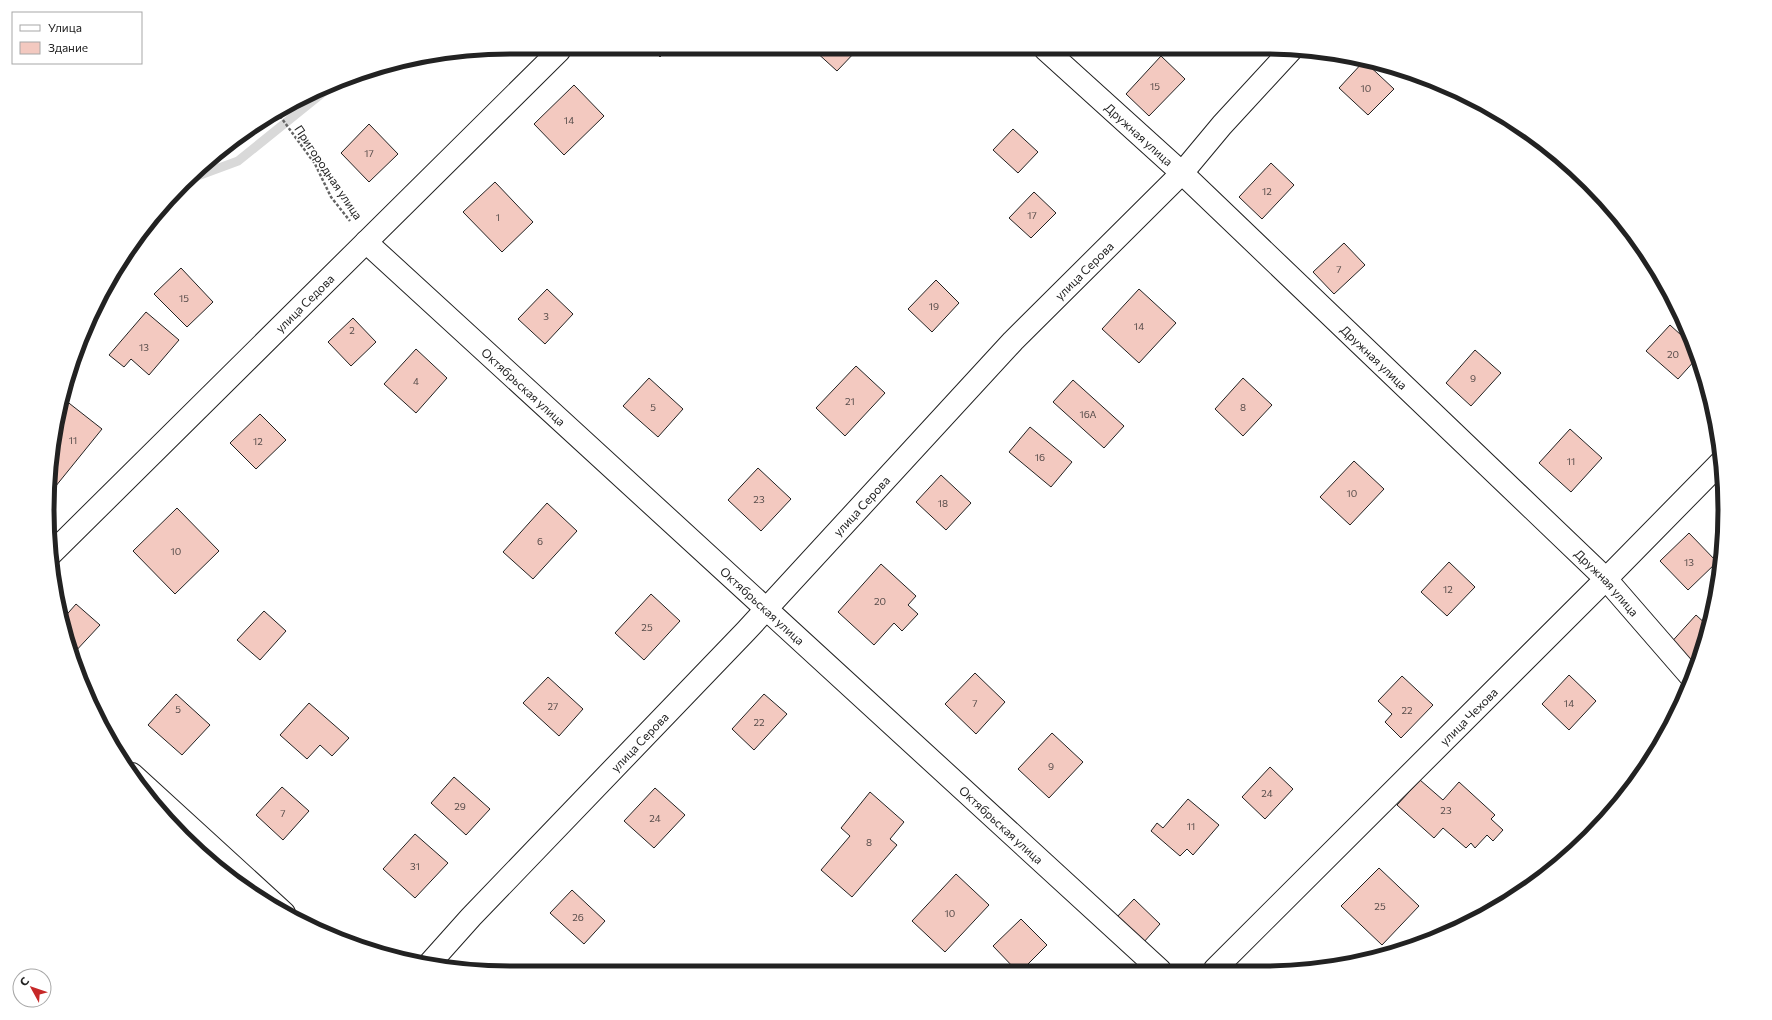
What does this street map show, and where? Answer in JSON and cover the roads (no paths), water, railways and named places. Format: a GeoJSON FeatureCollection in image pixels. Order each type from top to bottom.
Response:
{"type":"FeatureCollection","features":[{"type":"Feature","properties":{"kind":"street","name":"улица Седова"},"geometry":{"type":"LineString","coordinates":[[56,549],[556,54]]}},
{"type":"Feature","properties":{"kind":"street","name":"Дружная улица"},"geometry":{"type":"LineString","coordinates":[[1051,54],[1182,173],[1606,579],[1688,673]]}},
{"type":"Feature","properties":{"kind":"street","name":"улица Серова"},"geometry":{"type":"LineString","coordinates":[[433,959],[767,609],[1013,341],[1182,173],[1222,124],[1287,55]]}},
{"type":"Feature","properties":{"kind":"street","name":"Октябрьская улица"},"geometry":{"type":"LineString","coordinates":[[366,242],[1156,966]]}},
{"type":"Feature","properties":{"kind":"street","name":"улица Чехова"},"geometry":{"type":"LineString","coordinates":[[1218,966],[1606,579],[1716,467]]}},
{"type":"Feature","properties":{"kind":"street"},"geometry":{"type":"LineString","coordinates":[[150,791],[260,891]]}},
{"type":"Feature","properties":{"kind":"waterway"},"geometry":{"type":"LineString","coordinates":[[201,175],[238,161],[318,97]]}}]}
